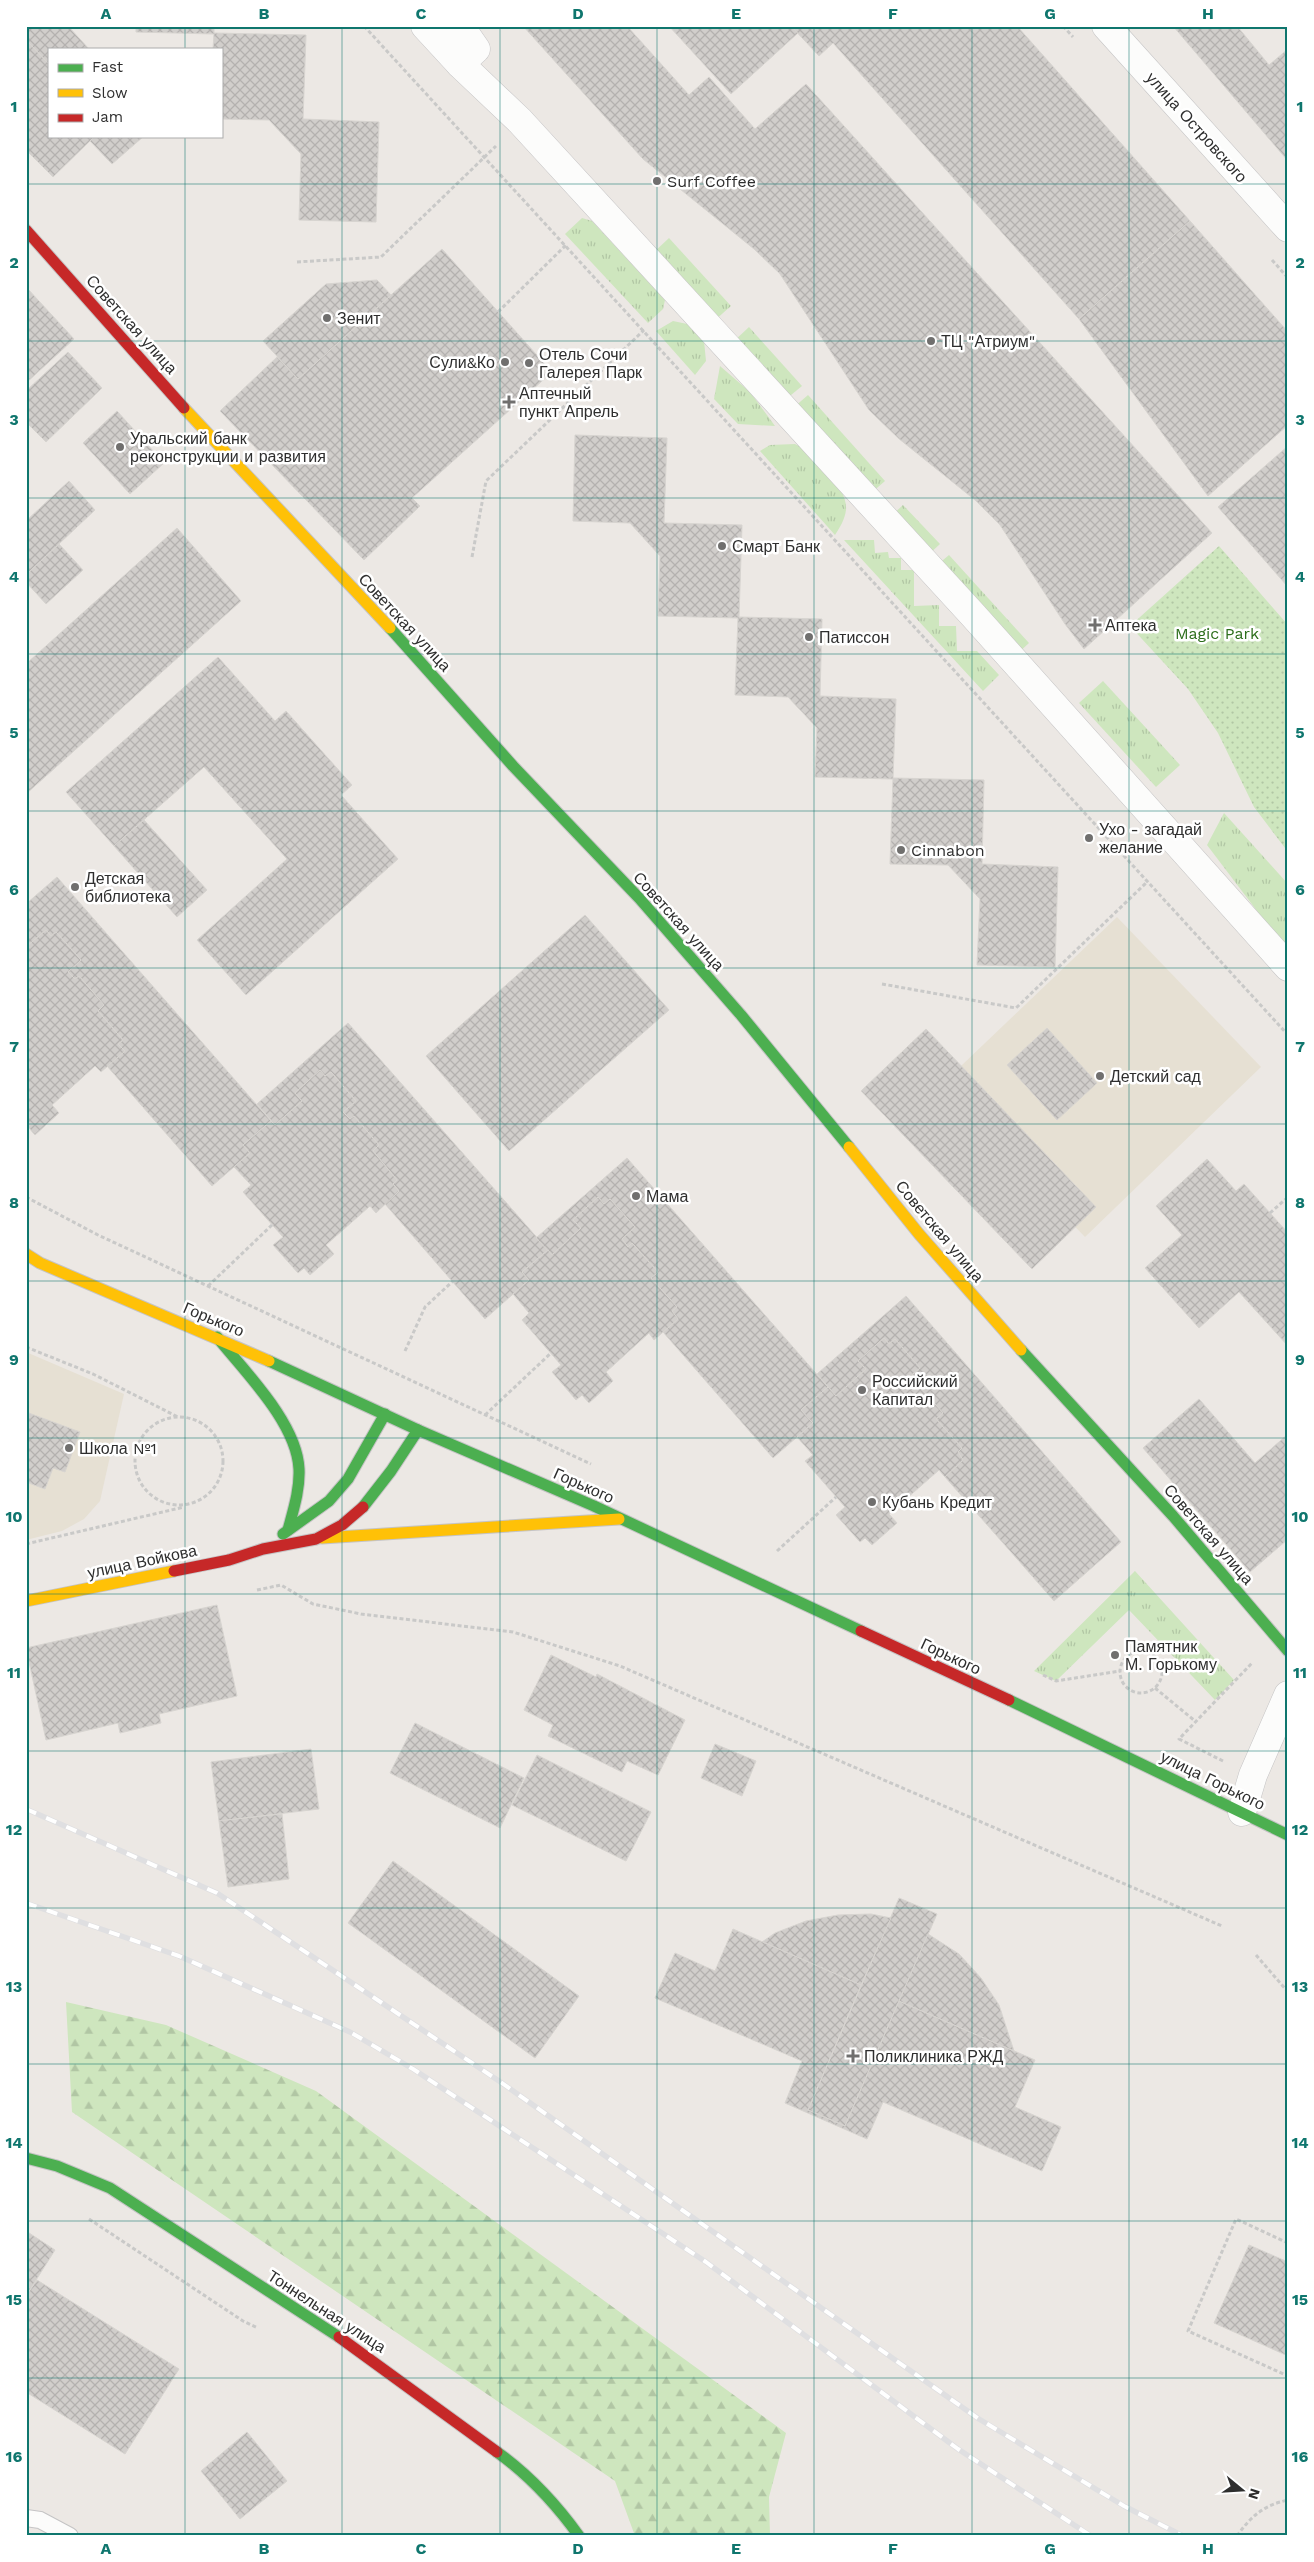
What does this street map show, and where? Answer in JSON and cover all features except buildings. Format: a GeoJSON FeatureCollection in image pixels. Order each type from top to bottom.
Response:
{"type":"FeatureCollection","features":[{"type":"Feature","properties":{"kind":"main road","name":"Советская улица"},"geometry":{"type":"LineString","coordinates":[[26,230],[219,447],[391,629],[513,766],[671,935],[742,1015],[919,1234],[1009,1337],[1173,1516],[1288,1650]]}},
{"type":"Feature","properties":{"kind":"main road","name":"Горького"},"geometry":{"type":"LineString","coordinates":[[26,1254],[40,1263],[217,1337],[418,1430],[619,1519],[1124,1754]]}},
{"type":"Feature","properties":{"kind":"main road"},"geometry":{"type":"LineString","coordinates":[[217,1337],[283,1423],[296,1448],[300,1468],[288,1530]]}},
{"type":"Feature","properties":{"kind":"main road"},"geometry":{"type":"LineString","coordinates":[[263,1549],[329,1501],[348,1479],[385,1414]]}},
{"type":"Feature","properties":{"kind":"main road"},"geometry":{"type":"LineString","coordinates":[[316,1539],[342,1525],[361,1509],[392,1471],[418,1430]]}},
{"type":"Feature","properties":{"kind":"main road"},"geometry":{"type":"LineString","coordinates":[[263,1549],[316,1539],[619,1519]]}},
{"type":"Feature","properties":{"kind":"main road","name":"улица Войкова"},"geometry":{"type":"LineString","coordinates":[[26,1601],[229,1560],[263,1549]]}},
{"type":"Feature","properties":{"kind":"main road","name":"улица Горького"},"geometry":{"type":"LineString","coordinates":[[1124,1754],[1288,1835]]}},
{"type":"Feature","properties":{"kind":"main road","name":"Тоннельная улица"},"geometry":{"type":"LineString","coordinates":[[26,2158],[57,2166],[110,2188],[365,2354],[517,2466],[564,2515],[580,2536]]}},
{"type":"Feature","properties":{"kind":"street"},"geometry":{"type":"LineString","coordinates":[[425,26],[460,64],[520,121],[973,615],[1288,967]]}},
{"type":"Feature","properties":{"kind":"street"},"geometry":{"type":"LineString","coordinates":[[460,26],[476,49],[460,64]]}},
{"type":"Feature","properties":{"kind":"street","name":"улица Островского"},"geometry":{"type":"LineString","coordinates":[[1106,26],[1288,228]]}},
{"type":"Feature","properties":{"kind":"street"},"geometry":{"type":"LineString","coordinates":[[1242,1812],[1253,1775],[1288,1695]]}},
{"type":"Feature","properties":{"kind":"lane"},"geometry":{"type":"LineString","coordinates":[[26,2518],[40,2520],[70,2536]]}},
{"type":"Feature","properties":{"kind":"path"},"geometry":{"type":"LineString","coordinates":[[364,26],[485,156],[1288,1036]]}},
{"type":"Feature","properties":{"kind":"path"},"geometry":{"type":"LineString","coordinates":[[297,262],[381,257],[520,121]]}},
{"type":"Feature","properties":{"kind":"path"},"geometry":{"type":"LineString","coordinates":[[498,312],[566,245]]}},
{"type":"Feature","properties":{"kind":"path"},"geometry":{"type":"LineString","coordinates":[[472,556],[486,481],[644,330]]}},
{"type":"Feature","properties":{"kind":"path"},"geometry":{"type":"LineString","coordinates":[[882,984],[1016,1008],[1147,882]]}},
{"type":"Feature","properties":{"kind":"path"},"geometry":{"type":"LineString","coordinates":[[26,1196],[98,1235],[600,1468]]}},
{"type":"Feature","properties":{"kind":"path"},"geometry":{"type":"LineString","coordinates":[[1270,1213],[1288,1197]]}},
{"type":"Feature","properties":{"kind":"path"},"geometry":{"type":"LineString","coordinates":[[208,1286],[272,1225]]}},
{"type":"Feature","properties":{"kind":"path"},"geometry":{"type":"LineString","coordinates":[[405,1351],[425,1307],[453,1281]]}},
{"type":"Feature","properties":{"kind":"path"},"geometry":{"type":"LineString","coordinates":[[26,1347],[93,1374],[178,1417]]}},
{"type":"Feature","properties":{"kind":"path"},"geometry":{"type":"LineString","coordinates":[[484,1415],[551,1353]]}},
{"type":"Feature","properties":{"kind":"path"},"geometry":{"type":"LineString","coordinates":[[26,1544],[190,1506],[213,1490],[223,1464],[222,1450],[216,1437],[206,1426],[193,1419],[178,1417],[163,1420],[150,1428],[141,1439],[136,1454],[136,1468],[140,1483],[149,1494],[161,1502],[190,1506]]}},
{"type":"Feature","properties":{"kind":"path"},"geometry":{"type":"LineString","coordinates":[[777,1551],[836,1497]]}},
{"type":"Feature","properties":{"kind":"path"},"geometry":{"type":"LineString","coordinates":[[768,1547],[786,1555]]}},
{"type":"Feature","properties":{"kind":"path"},"geometry":{"type":"LineString","coordinates":[[281,1585],[313,1604],[361,1614],[513,1632],[620,1666],[1222,1926]]}},
{"type":"Feature","properties":{"kind":"path"},"geometry":{"type":"LineString","coordinates":[[1179,1739],[1277,1639]]}},
{"type":"Feature","properties":{"kind":"path"},"geometry":{"type":"LineString","coordinates":[[1143,1651],[1151,1653],[1158,1658],[1162,1670],[1160,1682],[1155,1688],[1144,1694],[1131,1691],[1122,1683],[1120,1671],[1122,1662],[1131,1654],[1143,1651]]}},
{"type":"Feature","properties":{"kind":"path"},"geometry":{"type":"LineString","coordinates":[[1042,1674],[1056,1681],[1120,1671]]}},
{"type":"Feature","properties":{"kind":"path"},"geometry":{"type":"LineString","coordinates":[[1155,1688],[1195,1721]]}},
{"type":"Feature","properties":{"kind":"path"},"geometry":{"type":"LineString","coordinates":[[1256,1955],[1288,1992]]}},
{"type":"Feature","properties":{"kind":"path"},"geometry":{"type":"LineString","coordinates":[[80,2215],[243,2321],[260,2329]]}},
{"type":"Feature","properties":{"kind":"path"},"geometry":{"type":"LineString","coordinates":[[1288,2242],[1236,2219],[1188,2331],[1288,2376]]}},
{"type":"Feature","properties":{"kind":"path"},"geometry":{"type":"LineString","coordinates":[[1237,2536],[1250,2518],[1271,2504],[1288,2500]]}},
{"type":"Feature","properties":{"kind":"shaded area","name":"Детский сад"},"geometry":{"type":"Polygon","coordinates":[[[1117,917],[1261,1067],[1085,1237],[940,1086],[1117,917]]]}},
{"type":"Feature","properties":{"kind":"shaded area","name":"Школа №1"},"geometry":{"type":"Polygon","coordinates":[[[26,1352],[124,1394],[100,1501],[84,1519],[62,1531],[26,1540],[26,1352]]]}},
{"type":"Feature","properties":{"kind":"green space"},"geometry":{"type":"Polygon","coordinates":[[[582,218],[592,221],[665,300],[663,309],[648,323],[565,234],[582,218]]]}},
{"type":"Feature","properties":{"kind":"green space"},"geometry":{"type":"Polygon","coordinates":[[[669,238],[731,306],[714,321],[653,253],[669,238]]]}},
{"type":"Feature","properties":{"kind":"green space"},"geometry":{"type":"Polygon","coordinates":[[[673,321],[692,325],[704,341],[706,361],[695,375],[656,331],[673,321]]]}},
{"type":"Feature","properties":{"kind":"green space"},"geometry":{"type":"Polygon","coordinates":[[[749,327],[802,386],[785,400],[733,342],[749,327]]]}},
{"type":"Feature","properties":{"kind":"green space"},"geometry":{"type":"Polygon","coordinates":[[[720,366],[750,392],[775,426],[738,424],[714,399],[720,366]]]}},
{"type":"Feature","properties":{"kind":"green space"},"geometry":{"type":"Polygon","coordinates":[[[808,395],[885,481],[870,494],[793,408],[808,395]]]}},
{"type":"Feature","properties":{"kind":"green space"},"geometry":{"type":"Polygon","coordinates":[[[795,444],[820,463],[842,491],[846,510],[835,535],[760,451],[770,445],[795,444]]]}},
{"type":"Feature","properties":{"kind":"green space"},"geometry":{"type":"Polygon","coordinates":[[[903,505],[940,544],[927,556],[890,517],[903,505]]]}},
{"type":"Feature","properties":{"kind":"green space"},"geometry":{"type":"Polygon","coordinates":[[[844,540],[874,540],[875,553],[888,552],[889,558],[901,558],[901,570],[914,570],[914,606],[939,605],[939,626],[956,626],[957,651],[977,651],[999,675],[983,691],[844,540]]]}},
{"type":"Feature","properties":{"kind":"green space","name":"Magic Park"},"geometry":{"type":"Polygon","coordinates":[[[1219,546],[1288,625],[1288,852],[1254,807],[1218,733],[1188,689],[1130,626],[1219,546]]]}},
{"type":"Feature","properties":{"kind":"green space"},"geometry":{"type":"Polygon","coordinates":[[[949,555],[1029,643],[1016,655],[936,566],[949,555]]]}},
{"type":"Feature","properties":{"kind":"green space"},"geometry":{"type":"Polygon","coordinates":[[[1103,681],[1180,765],[1156,787],[1079,703],[1103,681]]]}},
{"type":"Feature","properties":{"kind":"green space"},"geometry":{"type":"Polygon","coordinates":[[[1224,813],[1288,884],[1288,952],[1207,845],[1224,813]]]}},
{"type":"Feature","properties":{"kind":"green space"},"geometry":{"type":"Polygon","coordinates":[[[1135,1571],[1234,1680],[1215,1700],[1129,1610],[1056,1681],[1034,1671],[1135,1571]]]}},
{"type":"Feature","properties":{"kind":"green space"},"geometry":{"type":"Polygon","coordinates":[[[66,2002],[166,2025],[316,2091],[786,2433],[769,2497],[770,2536],[635,2536],[615,2481],[72,2112],[66,2002]]]}},
{"type":"Feature","properties":{"kind":"railway"},"geometry":{"type":"LineString","coordinates":[[26,1809],[217,1893],[499,2081],[979,2419],[1124,2506],[1183,2536]]}},
{"type":"Feature","properties":{"kind":"railway"},"geometry":{"type":"LineString","coordinates":[[26,1903],[179,1956],[350,2032],[413,2069],[706,2262],[958,2449],[1091,2536]]}},
{"type":"Feature","properties":{"kind":"traffic: fast"},"geometry":{"type":"LineString","coordinates":[[390,628],[513,766],[639,898],[741,1015],[849,1147]]}},
{"type":"Feature","properties":{"kind":"traffic: fast"},"geometry":{"type":"LineString","coordinates":[[217,1337],[255,1382],[280,1416],[296,1452],[299,1469],[298,1485],[288,1530]]}},
{"type":"Feature","properties":{"kind":"traffic: fast"},"geometry":{"type":"LineString","coordinates":[[1021,1350],[1173,1516],[1288,1651]]}},
{"type":"Feature","properties":{"kind":"traffic: fast"},"geometry":{"type":"LineString","coordinates":[[269,1361],[418,1430],[594,1506],[861,1631]]}},
{"type":"Feature","properties":{"kind":"traffic: fast"},"geometry":{"type":"LineString","coordinates":[[283,1534],[329,1501],[348,1479],[385,1414]]}},
{"type":"Feature","properties":{"kind":"traffic: fast"},"geometry":{"type":"LineString","coordinates":[[363,1507],[391,1471],[418,1430]]}},
{"type":"Feature","properties":{"kind":"traffic: fast"},"geometry":{"type":"LineString","coordinates":[[1009,1700],[1288,1835]]}},
{"type":"Feature","properties":{"kind":"traffic: fast"},"geometry":{"type":"LineString","coordinates":[[26,2158],[57,2166],[110,2188],[339,2337]]}},
{"type":"Feature","properties":{"kind":"traffic: fast"},"geometry":{"type":"LineString","coordinates":[[497,2452],[520,2470],[541,2491],[579,2536]]}},
{"type":"Feature","properties":{"kind":"traffic: slow"},"geometry":{"type":"LineString","coordinates":[[184,408],[390,628]]}},
{"type":"Feature","properties":{"kind":"traffic: slow"},"geometry":{"type":"LineString","coordinates":[[849,1147],[919,1234],[1021,1350]]}},
{"type":"Feature","properties":{"kind":"traffic: slow"},"geometry":{"type":"LineString","coordinates":[[26,1254],[40,1263],[269,1361]]}},
{"type":"Feature","properties":{"kind":"traffic: slow"},"geometry":{"type":"LineString","coordinates":[[322,1538],[619,1519]]}},
{"type":"Feature","properties":{"kind":"traffic: slow"},"geometry":{"type":"LineString","coordinates":[[26,1601],[174,1571]]}},
{"type":"Feature","properties":{"kind":"traffic: jam"},"geometry":{"type":"LineString","coordinates":[[26,230],[184,408]]}},
{"type":"Feature","properties":{"kind":"traffic: jam"},"geometry":{"type":"LineString","coordinates":[[174,1571],[229,1560],[263,1549],[316,1539],[342,1525],[363,1507]]}},
{"type":"Feature","properties":{"kind":"traffic: jam"},"geometry":{"type":"LineString","coordinates":[[861,1631],[1009,1700]]}},
{"type":"Feature","properties":{"kind":"traffic: jam"},"geometry":{"type":"LineString","coordinates":[[339,2337],[497,2452]]}},
{"type":"Feature","properties":{"kind":"place","name":"Surf Coffee"},"geometry":{"type":"Point","coordinates":[657,181]}},
{"type":"Feature","properties":{"kind":"place","name":"Зенит"},"geometry":{"type":"Point","coordinates":[327,318]}},
{"type":"Feature","properties":{"kind":"place","name":"ТЦ \"Атриум\""},"geometry":{"type":"Point","coordinates":[931,341]}},
{"type":"Feature","properties":{"kind":"place","name":"Сули&Ко"},"geometry":{"type":"Point","coordinates":[505,362]}},
{"type":"Feature","properties":{"kind":"place","name":"Отель Сочи Галерея Парк"},"geometry":{"type":"Point","coordinates":[529,363]}},
{"type":"Feature","properties":{"kind":"place","name":"Аптечный пункт Апрель"},"geometry":{"type":"Point","coordinates":[509,402]}},
{"type":"Feature","properties":{"kind":"place","name":"Уральский банк реконструкции и развития"},"geometry":{"type":"Point","coordinates":[120,447]}},
{"type":"Feature","properties":{"kind":"place","name":"Смарт Банк"},"geometry":{"type":"Point","coordinates":[722,546]}},
{"type":"Feature","properties":{"kind":"place","name":"Аптека"},"geometry":{"type":"Point","coordinates":[1095,625]}},
{"type":"Feature","properties":{"kind":"place","name":"Патиссон"},"geometry":{"type":"Point","coordinates":[809,637]}},
{"type":"Feature","properties":{"kind":"place","name":"Ухо - загадай желание"},"geometry":{"type":"Point","coordinates":[1089,838]}},
{"type":"Feature","properties":{"kind":"place","name":"Cinnabon"},"geometry":{"type":"Point","coordinates":[901,850]}},
{"type":"Feature","properties":{"kind":"place","name":"Детская библиотека"},"geometry":{"type":"Point","coordinates":[75,887]}},
{"type":"Feature","properties":{"kind":"place","name":"Детский сад"},"geometry":{"type":"Point","coordinates":[1100,1076]}},
{"type":"Feature","properties":{"kind":"place","name":"Мама"},"geometry":{"type":"Point","coordinates":[636,1196]}},
{"type":"Feature","properties":{"kind":"place","name":"Российский Капитал"},"geometry":{"type":"Point","coordinates":[862,1390]}},
{"type":"Feature","properties":{"kind":"place","name":"Школа №1"},"geometry":{"type":"Point","coordinates":[69,1448]}},
{"type":"Feature","properties":{"kind":"place","name":"Кубань Кредит"},"geometry":{"type":"Point","coordinates":[872,1502]}},
{"type":"Feature","properties":{"kind":"place","name":"Памятник М. Горькому"},"geometry":{"type":"Point","coordinates":[1115,1655]}},
{"type":"Feature","properties":{"kind":"place","name":"Поликлиника РЖД"},"geometry":{"type":"Point","coordinates":[853,2056]}}]}
